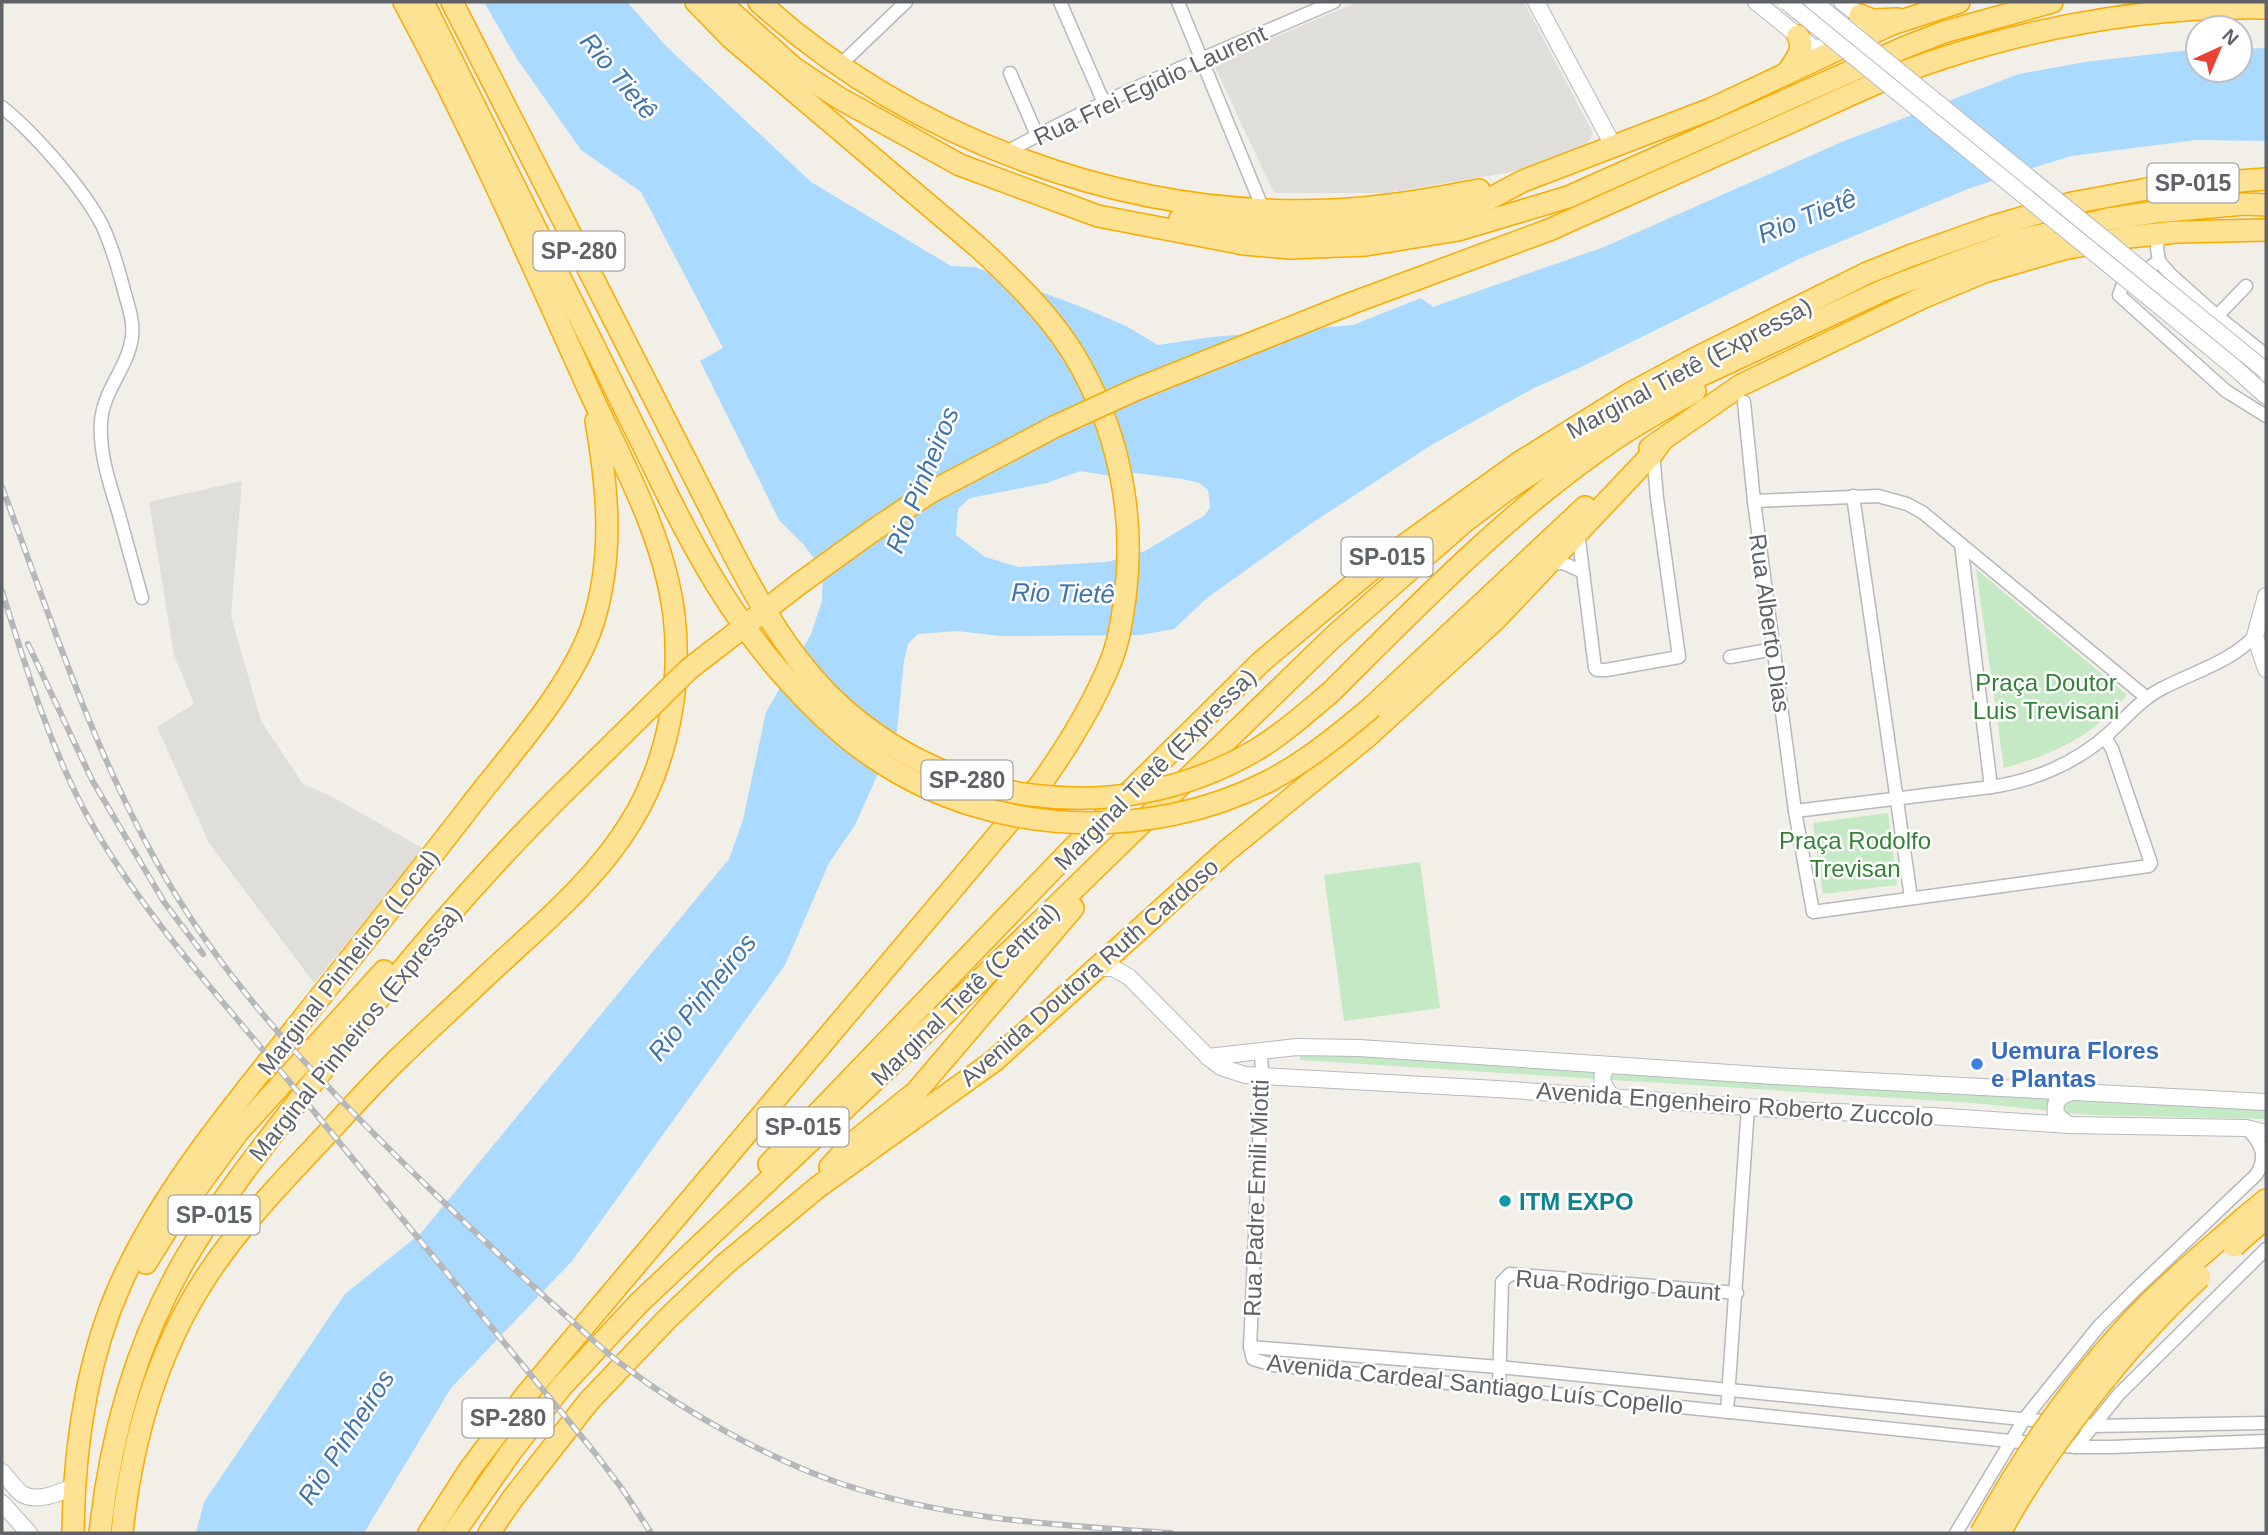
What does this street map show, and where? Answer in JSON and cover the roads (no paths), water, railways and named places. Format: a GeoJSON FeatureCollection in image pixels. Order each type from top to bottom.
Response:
{"type":"FeatureCollection","features":[{"type":"Feature","properties":{"kind":"highway"},"geometry":{"type":"LineString","coordinates":[[122,1533],[135,1456],[149,1399],[183,1316],[205,1278],[244,1225],[396,1060],[536,930],[614,848],[648,791],[660,760],[671,711],[677,664],[674,614],[655,538],[629,473],[501,195],[404,2]]}},
{"type":"Feature","properties":{"kind":"highway"},"geometry":{"type":"LineString","coordinates":[[422,2],[674,511],[726,602],[795,688],[848,738],[877,761],[945,796],[1003,813],[1043,821],[1083,824],[1154,818],[1210,804],[1268,781],[1309,757],[1372,707],[1641,455],[1658,446],[1741,385],[1984,272],[2063,249],[2159,234],[2266,230]]}},
{"type":"Feature","properties":{"kind":"highway","name":"SP-280"},"geometry":{"type":"LineString","coordinates":[[452,2],[738,562],[799,662],[827,694],[859,721],[912,759],[955,776],[1002,790],[1043,798],[1089,799],[1149,791],[1186,780],[1254,751],[1279,735],[1331,692]]}},
{"type":"Feature","properties":{"kind":"highway","name":"SP-280"},"geometry":{"type":"LineString","coordinates":[[429,1533],[493,1436],[1040,785],[1082,722],[1111,659],[1122,621],[1129,553],[1122,479],[1106,424],[1073,353],[1044,314],[977,246],[730,37],[696,2]]}},
{"type":"Feature","properties":{"kind":"highway"},"geometry":{"type":"LineString","coordinates":[[720,2],[794,68],[839,98],[960,164],[1098,216],[1244,244],[1289,248],[1366,245],[1458,230],[1568,197],[1786,99],[1944,32],[2052,2]]}},
{"type":"Feature","properties":{"kind":"highway"},"geometry":{"type":"LineString","coordinates":[[759,2],[789,29],[839,66],[926,117],[1005,153],[1058,173],[1142,193],[1199,203],[1263,209],[1331,210],[1388,206],[1522,181]]}},
{"type":"Feature","properties":{"kind":"highway"},"geometry":{"type":"LineString","coordinates":[[1047,196],[1193,221],[1241,226],[1345,227],[1435,216],[1489,199],[1522,181],[1711,109],[1906,19],[1959,2]]}},
{"type":"Feature","properties":{"kind":"highway","name":"Marginal Pinheiros (Expressa)"},"geometry":{"type":"LineString","coordinates":[[100,1533],[104,1492],[126,1397],[144,1344],[183,1262],[241,1177],[422,943],[507,848],[690,669],[870,532],[929,494],[1054,427],[1137,389],[1352,303],[1549,230],[1868,88],[1944,58],[2053,27],[2093,19],[2140,12],[2266,8]]}},
{"type":"Feature","properties":{"kind":"highway"},"geometry":{"type":"LineString","coordinates":[[1860,15],[1872,20],[1906,19]]}},
{"type":"Feature","properties":{"kind":"highway"},"geometry":{"type":"LineString","coordinates":[[1786,74],[1801,49],[1798,36]]}},
{"type":"Feature","properties":{"kind":"highway","name":"Marginal Tietê (Expressa)"},"geometry":{"type":"LineString","coordinates":[[454,1533],[510,1453],[581,1365],[639,1303],[751,1198],[761,1175],[773,1158],[1073,848],[1261,662],[1378,564],[1443,515],[1520,462],[1631,393],[1867,274],[1949,241],[2024,217],[2120,193],[2196,183],[2266,179]]}},
{"type":"Feature","properties":{"kind":"highway","name":"Marginal Tietê (Central)"},"geometry":{"type":"LineString","coordinates":[[751,1198],[971,989],[1333,637],[1464,522],[1508,489],[1648,400],[1884,290],[2012,242],[2108,219],[2244,204],[2266,205]]}},
{"type":"Feature","properties":{"kind":"highway","name":"SP-015"},"geometry":{"type":"LineString","coordinates":[[1331,692],[1457,569],[1546,491],[1613,440],[1714,379],[1735,359]]}},
{"type":"Feature","properties":{"kind":"highway","name":"Marginal Pinheiros (Local)"},"geometry":{"type":"LineString","coordinates":[[73,1533],[79,1435],[104,1326],[145,1236],[219,1124],[435,852],[553,698],[578,658],[592,627],[601,593],[608,540],[607,484],[592,395]]}},
{"type":"Feature","properties":{"kind":"highway","name":"Avenida Doutora Ruth Cardoso"},"geometry":{"type":"LineString","coordinates":[[489,1533],[603,1385],[724,1265],[818,1187],[994,1061],[1224,853],[1368,736],[1495,620],[1658,446]]}},
{"type":"Feature","properties":{"kind":"highway"},"geometry":{"type":"LineString","coordinates":[[818,1187],[833,1160],[915,1092],[1137,837],[1252,731],[1258,711]]}},
{"type":"Feature","properties":{"kind":"highway"},"geometry":{"type":"LineString","coordinates":[[90,1385],[103,1365],[132,1291],[152,1252],[206,1174],[238,1132],[368,988],[400,957],[422,943]]}},
{"type":"Feature","properties":{"kind":"highway"},"geometry":{"type":"LineString","coordinates":[[2000,1533],[2042,1463],[2093,1394],[2136,1342],[2255,1218],[2266,1200]]}},
{"type":"Feature","properties":{"kind":"highway"},"geometry":{"type":"LineString","coordinates":[[1981,1533],[2026,1456],[2076,1385],[2146,1306],[2255,1218]]}},
{"type":"Feature","properties":{"kind":"highway"},"geometry":{"type":"LineString","coordinates":[[470,1533],[531,1458],[538,1451],[556,1444]]}},
{"type":"Feature","properties":{"kind":"street"},"geometry":{"type":"LineString","coordinates":[[839,66],[906,2]]}},
{"type":"Feature","properties":{"kind":"street"},"geometry":{"type":"LineString","coordinates":[[1060,2],[1104,103]]}},
{"type":"Feature","properties":{"kind":"street"},"geometry":{"type":"LineString","coordinates":[[1178,2],[1263,209]]}},
{"type":"Feature","properties":{"kind":"street","name":"Rua Frei Egidio Laurent"},"geometry":{"type":"LineString","coordinates":[[1005,153],[1037,135],[1201,58],[1334,2]]}},
{"type":"Feature","properties":{"kind":"street"},"geometry":{"type":"LineString","coordinates":[[1536,2],[1614,148]]}},
{"type":"Feature","properties":{"kind":"street"},"geometry":{"type":"LineString","coordinates":[[1756,2],[1812,47],[1825,47],[1853,29],[1860,15],[1842,2]]}},
{"type":"Feature","properties":{"kind":"street"},"geometry":{"type":"LineString","coordinates":[[1787,2],[2266,396]]}},
{"type":"Feature","properties":{"kind":"street"},"geometry":{"type":"LineString","coordinates":[[1814,2],[2266,371]]}},
{"type":"Feature","properties":{"kind":"street"},"geometry":{"type":"LineString","coordinates":[[1010,73],[1037,135]]}},
{"type":"Feature","properties":{"kind":"street"},"geometry":{"type":"LineString","coordinates":[[2,107],[33,134],[86,201],[114,252],[132,321],[132,334],[130,348],[104,403],[102,445],[142,598]]}},
{"type":"Feature","properties":{"kind":"street"},"geometry":{"type":"LineString","coordinates":[[2159,234],[2159,261],[2217,316],[2266,355]]}},
{"type":"Feature","properties":{"kind":"street"},"geometry":{"type":"LineString","coordinates":[[2159,261],[2122,287],[2119,295],[2226,391],[2266,416]]}},
{"type":"Feature","properties":{"kind":"street"},"geometry":{"type":"LineString","coordinates":[[2217,316],[2246,286]]}},
{"type":"Feature","properties":{"kind":"street","name":"Rua Alberto Dias"},"geometry":{"type":"LineString","coordinates":[[1744,402],[1754,501],[1795,811],[1813,912],[1911,898]]}},
{"type":"Feature","properties":{"kind":"street"},"geometry":{"type":"LineString","coordinates":[[1578,533],[1594,666],[1597,670],[1675,659],[1680,656],[1657,498],[1658,446]]}},
{"type":"Feature","properties":{"kind":"street"},"geometry":{"type":"LineString","coordinates":[[1627,481],[1644,483],[1657,498]]}},
{"type":"Feature","properties":{"kind":"street"},"geometry":{"type":"LineString","coordinates":[[1853,496],[1911,898],[2149,866],[2151,863],[2145,840],[2112,749],[2105,737]]}},
{"type":"Feature","properties":{"kind":"street"},"geometry":{"type":"LineString","coordinates":[[1754,501],[1878,496],[1907,505],[1939,524],[2147,698]]}},
{"type":"Feature","properties":{"kind":"street"},"geometry":{"type":"LineString","coordinates":[[1961,544],[1991,787]]}},
{"type":"Feature","properties":{"kind":"street"},"geometry":{"type":"LineString","coordinates":[[1548,564],[1563,563],[1581,571]]}},
{"type":"Feature","properties":{"kind":"street"},"geometry":{"type":"LineString","coordinates":[[2266,596],[2255,636],[2266,669]]}},
{"type":"Feature","properties":{"kind":"street"},"geometry":{"type":"LineString","coordinates":[[1795,811],[1991,787],[2017,783],[2036,776],[2060,766],[2105,737],[2147,698],[2242,649],[2255,636]]}},
{"type":"Feature","properties":{"kind":"street"},"geometry":{"type":"LineString","coordinates":[[1730,657],[1774,649]]}},
{"type":"Feature","properties":{"kind":"street"},"geometry":{"type":"LineString","coordinates":[[2242,649],[2259,653]]}},
{"type":"Feature","properties":{"kind":"street","name":"Avenida Engenheiro Roberto Zuccolo"},"geometry":{"type":"LineString","coordinates":[[1126,941],[1125,959],[1141,987]]}},
{"type":"Feature","properties":{"kind":"street","name":"Avenida Engenheiro Roberto Zuccolo"},"geometry":{"type":"LineString","coordinates":[[1097,968],[1120,971],[1141,987],[1208,1057],[1233,1072],[1262,1077],[1301,1077],[1612,1097],[1789,1111],[1838,1111],[2069,1125],[2246,1128],[2266,1133]]}},
{"type":"Feature","properties":{"kind":"street"},"geometry":{"type":"LineString","coordinates":[[1297,1047],[1292,1059],[1301,1077]]}},
{"type":"Feature","properties":{"kind":"street","name":"Avenida Engenheiro Roberto Zuccolo"},"geometry":{"type":"LineString","coordinates":[[1208,1057],[1297,1047],[1359,1048],[2070,1093],[2266,1102]]}},
{"type":"Feature","properties":{"kind":"street","name":"Rua Padre Emili Miotti"},"geometry":{"type":"LineString","coordinates":[[1250,1347],[1261,1050]]}},
{"type":"Feature","properties":{"kind":"street"},"geometry":{"type":"LineString","coordinates":[[1609,1065],[1601,1079],[1612,1097]]}},
{"type":"Feature","properties":{"kind":"street"},"geometry":{"type":"LineString","coordinates":[[1838,1111],[1847,1100],[1848,1092],[1841,1079]]}},
{"type":"Feature","properties":{"kind":"street"},"geometry":{"type":"LineString","coordinates":[[2069,1125],[2056,1115],[2055,1108],[2057,1100],[2070,1093]]}},
{"type":"Feature","properties":{"kind":"street"},"geometry":{"type":"LineString","coordinates":[[1727,1412],[1748,1107]]}},
{"type":"Feature","properties":{"kind":"street"},"geometry":{"type":"LineString","coordinates":[[1956,1533],[2025,1418],[2099,1326],[2256,1175],[2263,1159],[2262,1151],[2256,1138],[2246,1128]]}},
{"type":"Feature","properties":{"kind":"street"},"geometry":{"type":"LineString","coordinates":[[2255,1218],[2266,1191]]}},
{"type":"Feature","properties":{"kind":"street"},"geometry":{"type":"LineString","coordinates":[[2076,1447],[2119,1394],[2266,1249]]}},
{"type":"Feature","properties":{"kind":"street","name":"Rua Rodrigo Daunt"},"geometry":{"type":"LineString","coordinates":[[1499,1367],[1502,1282],[1507,1276],[1520,1274],[1737,1293]]}},
{"type":"Feature","properties":{"kind":"street","name":"Avenida Cardeal Santiago Luís Copello"},"geometry":{"type":"LineString","coordinates":[[2266,1423],[2092,1426],[1499,1367],[1250,1347],[1253,1359],[1264,1363],[2010,1441],[2076,1447],[2266,1441]]}},
{"type":"Feature","properties":{"kind":"street"},"geometry":{"type":"LineString","coordinates":[[2067,1366],[2071,1378],[2084,1390],[2094,1395],[2119,1394]]}},
{"type":"Feature","properties":{"kind":"street"},"geometry":{"type":"LineString","coordinates":[[1499,1367],[1499,1388]]}},
{"type":"Feature","properties":{"kind":"street"},"geometry":{"type":"LineString","coordinates":[[1611,1400],[1614,1380]]}},
{"type":"Feature","properties":{"kind":"street"},"geometry":{"type":"LineString","coordinates":[[2,1472],[8,1490],[37,1497],[59,1493],[74,1486]]}},
{"type":"Feature","properties":{"kind":"street"},"geometry":{"type":"LineString","coordinates":[[2,1503],[29,1533]]}},
{"type":"Feature","properties":{"kind":"water"},"geometry":{"type":"Polygon","coordinates":[[[484,2],[627,2],[667,47],[811,182],[951,266],[975,267],[1079,306],[1126,326],[1158,345],[1212,337],[1353,325],[1421,298],[1433,307],[1604,247],[1844,141],[2019,74],[2085,62],[2184,51],[2184,84],[2254,84],[2254,48],[2266,48],[2266,141],[2196,140],[2071,156],[1970,188],[1801,258],[1532,389],[1433,444],[1312,523],[1207,598],[1174,629],[1140,635],[1001,636],[957,631],[918,634],[908,644],[904,660],[897,731],[855,825],[829,863],[785,965],[572,1261],[451,1388],[364,1533],[196,1533],[204,1502],[345,1294],[421,1233],[729,859],[743,820],[766,712],[811,634],[822,601],[823,571],[804,545],[779,520],[700,361],[723,348],[641,192],[581,150],[517,59],[484,2]],[[1080,471],[1047,483],[970,498],[958,509],[956,535],[985,557],[1019,567],[1107,562],[1145,551],[1205,515],[1210,507],[1208,490],[1199,483],[1136,473],[1111,476],[1080,471]]]}},
{"type":"Feature","properties":{"kind":"railway"},"geometry":{"type":"LineString","coordinates":[[2,487],[72,677],[111,770],[156,861],[214,952],[281,1036],[354,1114],[431,1190],[598,1345],[647,1383],[699,1416],[784,1461],[839,1483],[962,1513],[1171,1533]]}},
{"type":"Feature","properties":{"kind":"railway"},"geometry":{"type":"LineString","coordinates":[[2,591],[40,707],[62,764],[89,819],[133,888],[183,954],[595,1453],[651,1533]]}},
{"type":"Feature","properties":{"kind":"railway"},"geometry":{"type":"LineString","coordinates":[[28,644],[92,780],[164,902],[203,954]]}},
{"type":"Feature","properties":{"kind":"place","name":"Uemura Flores e Plantas"},"geometry":{"type":"Point","coordinates":[1977,1064]}},
{"type":"Feature","properties":{"kind":"place","name":"ITM EXPO"},"geometry":{"type":"Point","coordinates":[1505,1201]}},
{"type":"Feature","properties":{"kind":"water label","name":"Rio Tietê"},"geometry":{"type":"Point","coordinates":[619,76]}},
{"type":"Feature","properties":{"kind":"water label","name":"Rio Tietê"},"geometry":{"type":"Point","coordinates":[1807,216]}},
{"type":"Feature","properties":{"kind":"water label","name":"Rio Pinheiros"},"geometry":{"type":"Point","coordinates":[922,480]}},
{"type":"Feature","properties":{"kind":"water label","name":"Rio Tietê"},"geometry":{"type":"Point","coordinates":[1063,593]}},
{"type":"Feature","properties":{"kind":"water label","name":"Rio Pinheiros"},"geometry":{"type":"Point","coordinates":[702,997]}},
{"type":"Feature","properties":{"kind":"water label","name":"Rio Pinheiros"},"geometry":{"type":"Point","coordinates":[346,1437]}},
{"type":"Feature","properties":{"kind":"park label","name":"Praça Doutor Luis Trevisani"},"geometry":{"type":"Point","coordinates":[2046,696]}},
{"type":"Feature","properties":{"kind":"park label","name":"Praça Rodolfo Trevisan"},"geometry":{"type":"Point","coordinates":[1855,854]}}]}
